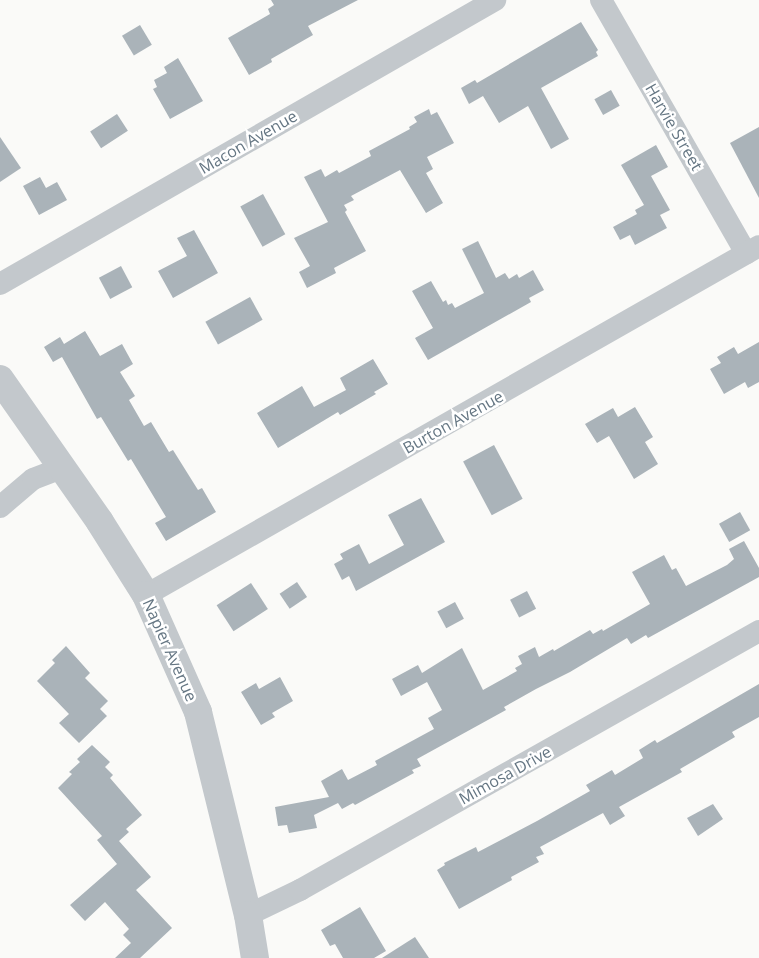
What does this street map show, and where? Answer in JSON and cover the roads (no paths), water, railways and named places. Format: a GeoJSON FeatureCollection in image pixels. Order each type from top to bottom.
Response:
{"type":"FeatureCollection","features":[{"type":"Feature","properties":{"kind":"street","name":"Macon Avenue"},"geometry":{"type":"LineString","coordinates":[[0,284],[495,0]]}},
{"type":"Feature","properties":{"kind":"street","name":"Harvie Street"},"geometry":{"type":"LineString","coordinates":[[601,0],[753,250]]}},
{"type":"Feature","properties":{"kind":"street","name":"Burton Avenue"},"geometry":{"type":"LineString","coordinates":[[146,595],[463,417],[753,250]]}},
{"type":"Feature","properties":{"kind":"street","name":"Napier Avenue"},"geometry":{"type":"LineString","coordinates":[[0,379],[100,522],[146,595],[198,712],[205,732],[248,915],[255,958]]}},
{"type":"Feature","properties":{"kind":"street"},"geometry":{"type":"LineString","coordinates":[[0,507],[33,479],[61,468]]}},
{"type":"Feature","properties":{"kind":"street","name":"Mimosa Drive"},"geometry":{"type":"LineString","coordinates":[[248,915],[300,890],[759,631]]}}]}
